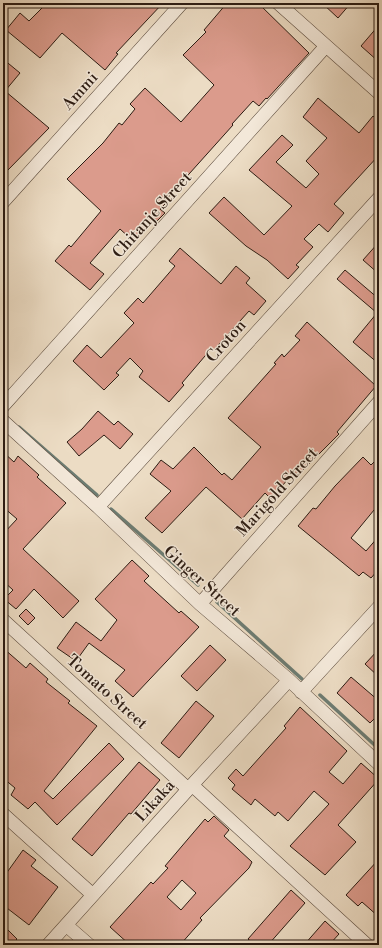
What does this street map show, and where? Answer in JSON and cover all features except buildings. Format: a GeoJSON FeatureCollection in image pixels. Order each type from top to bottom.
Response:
{"type":"FeatureCollection","features":[{"type":"Feature","properties":{"kind":"street","name":"Ammi"},"geometry":{"type":"LineString","coordinates":[[3,202],[182,3]]}},
{"type":"Feature","properties":{"kind":"street"},"geometry":{"type":"LineString","coordinates":[[278,3],[379,93]]}},
{"type":"Feature","properties":{"kind":"street","name":"Chitanje Street"},"geometry":{"type":"LineString","coordinates":[[3,406],[326,46]]}},
{"type":"Feature","properties":{"kind":"street","name":"Croton"},"geometry":{"type":"LineString","coordinates":[[98,507],[379,198]]}},
{"type":"Feature","properties":{"kind":"street","name":"Marigold Street"},"geometry":{"type":"LineString","coordinates":[[200,604],[379,402]]}},
{"type":"Feature","properties":{"kind":"street","name":"Ginger Street"},"geometry":{"type":"LineString","coordinates":[[3,421],[98,507],[200,604],[289,680],[379,764]]}},
{"type":"Feature","properties":{"kind":"street"},"geometry":{"type":"LineString","coordinates":[[301,692],[379,607]]}},
{"type":"Feature","properties":{"kind":"street","name":"Tomato Street"},"geometry":{"type":"LineString","coordinates":[[3,620],[367,945]]}},
{"type":"Feature","properties":{"kind":"street","name":"Likaka"},"geometry":{"type":"LineString","coordinates":[[48,945],[190,787],[289,680]]}},
{"type":"Feature","properties":{"kind":"street"},"geometry":{"type":"LineString","coordinates":[[3,814],[93,895]]}},
{"type":"Feature","properties":{"kind":"street"},"geometry":{"type":"LineString","coordinates":[[66,924],[89,945]]}},
{"type":"Feature","properties":{"kind":"waterway"},"geometry":{"type":"LineString","coordinates":[[19,427],[97,495]]}},
{"type":"Feature","properties":{"kind":"waterway"},"geometry":{"type":"LineString","coordinates":[[111,509],[198,585]]}},
{"type":"Feature","properties":{"kind":"waterway"},"geometry":{"type":"LineString","coordinates":[[217,602],[302,679]]}},
{"type":"Feature","properties":{"kind":"waterway"},"geometry":{"type":"LineString","coordinates":[[320,695],[379,749]]}}]}
